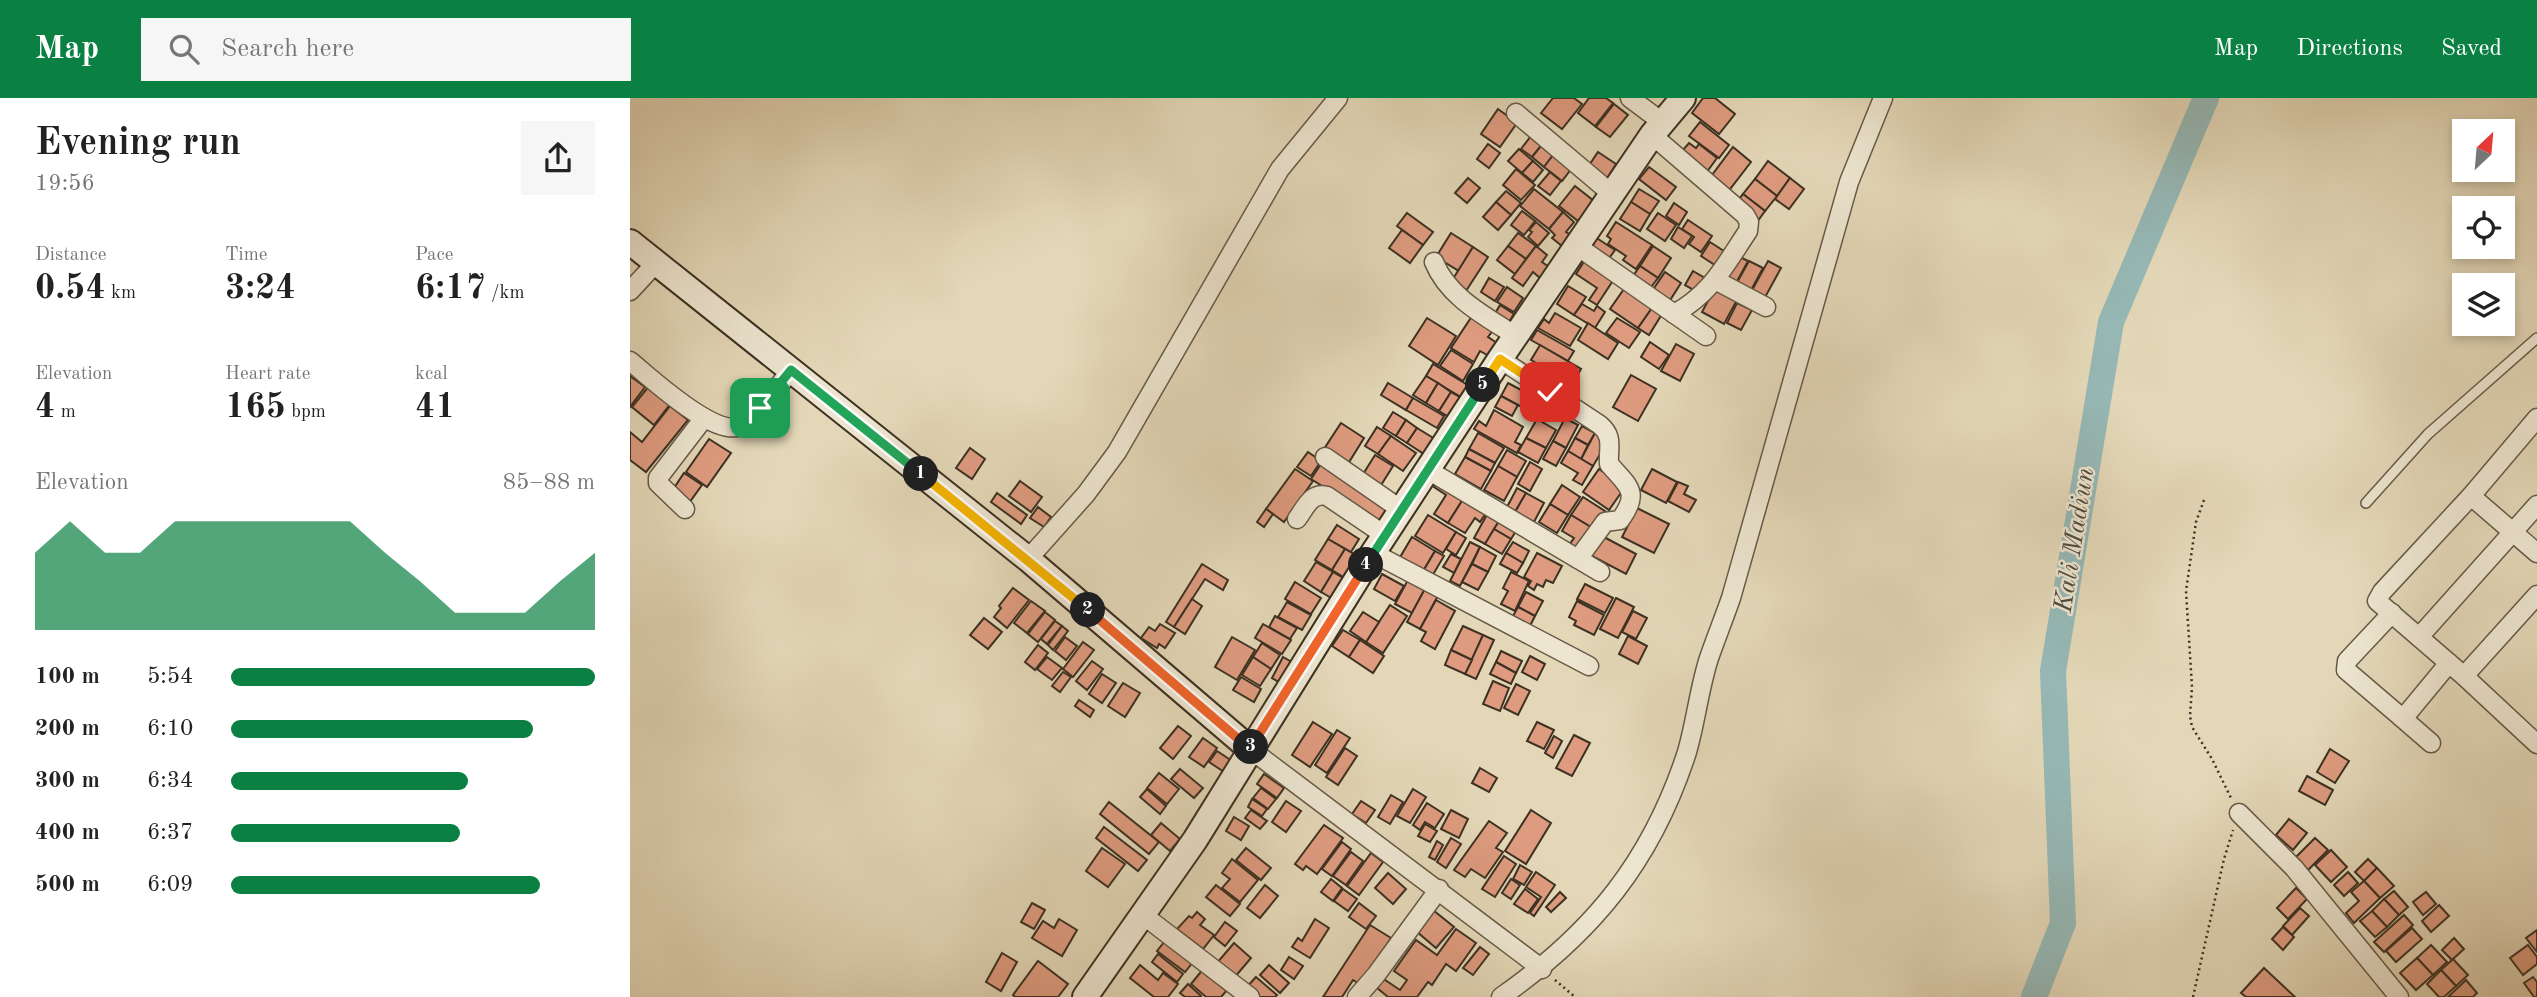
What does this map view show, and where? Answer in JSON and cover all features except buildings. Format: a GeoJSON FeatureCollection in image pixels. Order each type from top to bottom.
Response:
{"type":"FeatureCollection","features":[{"type":"Feature","properties":{"kind":"main road"},"geometry":{"type":"LineString","coordinates":[[1085,997],[1195,839],[1500,359],[1657,129],[1683,98]]}},
{"type":"Feature","properties":{"kind":"main road"},"geometry":{"type":"LineString","coordinates":[[630,242],[1028,559],[1250,749]]}},
{"type":"Feature","properties":{"kind":"street"},"geometry":{"type":"LineString","coordinates":[[1028,559],[1086,494],[1117,452],[1280,169],[1338,98]]}},
{"type":"Feature","properties":{"kind":"street"},"geometry":{"type":"LineString","coordinates":[[1630,98],[1749,222],[1748,231],[1716,280],[1700,298],[1674,314]]}},
{"type":"Feature","properties":{"kind":"street"},"geometry":{"type":"LineString","coordinates":[[1501,997],[1542,968],[1576,937],[1616,891],[1647,847],[1670,800],[1688,749],[1709,659],[1731,598],[1849,182],[1883,98]]}},
{"type":"Feature","properties":{"kind":"street"},"geometry":{"type":"LineString","coordinates":[[1516,113],[1612,194]]}},
{"type":"Feature","properties":{"kind":"street"},"geometry":{"type":"LineString","coordinates":[[1577,246],[1706,336]]}},
{"type":"Feature","properties":{"kind":"street"},"geometry":{"type":"LineString","coordinates":[[630,291],[656,262]]}},
{"type":"Feature","properties":{"kind":"street"},"geometry":{"type":"LineString","coordinates":[[1434,262],[1440,276],[1451,290],[1516,336]]}},
{"type":"Feature","properties":{"kind":"street"},"geometry":{"type":"LineString","coordinates":[[1716,280],[1766,307]]}},
{"type":"Feature","properties":{"kind":"street"},"geometry":{"type":"LineString","coordinates":[[1500,359],[1600,425],[1611,439],[1609,464],[1628,485],[1631,503],[1620,520],[1605,522],[1578,559]]}},
{"type":"Feature","properties":{"kind":"street"},"geometry":{"type":"LineString","coordinates":[[630,361],[704,418],[728,429],[743,426],[791,370]]}},
{"type":"Feature","properties":{"kind":"street"},"geometry":{"type":"LineString","coordinates":[[685,509],[658,483],[658,478],[704,418]]}},
{"type":"Feature","properties":{"kind":"street"},"geometry":{"type":"LineString","coordinates":[[2537,418],[2377,601],[2537,744]]}},
{"type":"Feature","properties":{"kind":"street"},"geometry":{"type":"LineString","coordinates":[[1325,457],[1402,511]]}},
{"type":"Feature","properties":{"kind":"street"},"geometry":{"type":"LineString","coordinates":[[1428,470],[1600,572]]}},
{"type":"Feature","properties":{"kind":"street"},"geometry":{"type":"LineString","coordinates":[[1297,519],[1314,496],[1327,496],[1380,545],[1589,666]]}},
{"type":"Feature","properties":{"kind":"street"},"geometry":{"type":"LineString","coordinates":[[2471,496],[2537,553]]}},
{"type":"Feature","properties":{"kind":"street"},"geometry":{"type":"LineString","coordinates":[[2419,637],[2537,505]]}},
{"type":"Feature","properties":{"kind":"street"},"geometry":{"type":"LineString","coordinates":[[2464,676],[2537,595]]}},
{"type":"Feature","properties":{"kind":"street"},"geometry":{"type":"LineString","coordinates":[[2392,613],[2344,666],[2431,743]]}},
{"type":"Feature","properties":{"kind":"street"},"geometry":{"type":"LineString","coordinates":[[2401,717],[2406,715],[2449,663]]}},
{"type":"Feature","properties":{"kind":"street"},"geometry":{"type":"LineString","coordinates":[[1250,749],[1542,968]]}},
{"type":"Feature","properties":{"kind":"street"},"geometry":{"type":"LineString","coordinates":[[2239,813],[2294,868],[2399,997]]}},
{"type":"Feature","properties":{"kind":"street"},"geometry":{"type":"LineString","coordinates":[[1357,997],[1439,889]]}},
{"type":"Feature","properties":{"kind":"street"},"geometry":{"type":"LineString","coordinates":[[1143,915],[1251,997]]}},
{"type":"Feature","properties":{"kind":"lane"},"geometry":{"type":"LineString","coordinates":[[2365,503],[2428,434],[2537,338]]}},
{"type":"Feature","properties":{"kind":"path"},"geometry":{"type":"LineString","coordinates":[[2193,997],[2224,859],[2239,813],[2212,759],[2192,727],[2190,716],[2192,687],[2186,591],[2196,522],[2204,500]]}},
{"type":"Feature","properties":{"kind":"path"},"geometry":{"type":"LineString","coordinates":[[1542,968],[1574,997]]}},
{"type":"Feature","properties":{"kind":"waterway","name":"Kali Madiun"},"geometry":{"type":"LineString","coordinates":[[2034,997],[2063,923],[2053,671],[2111,322],[2206,98]]}},
{"type":"Feature","properties":{"kind":"route"},"geometry":{"type":"LineString","coordinates":[[760,408],[791,370],[1028,559],[1250,749],[1373,553],[1500,359],[1550,392]]}}]}
